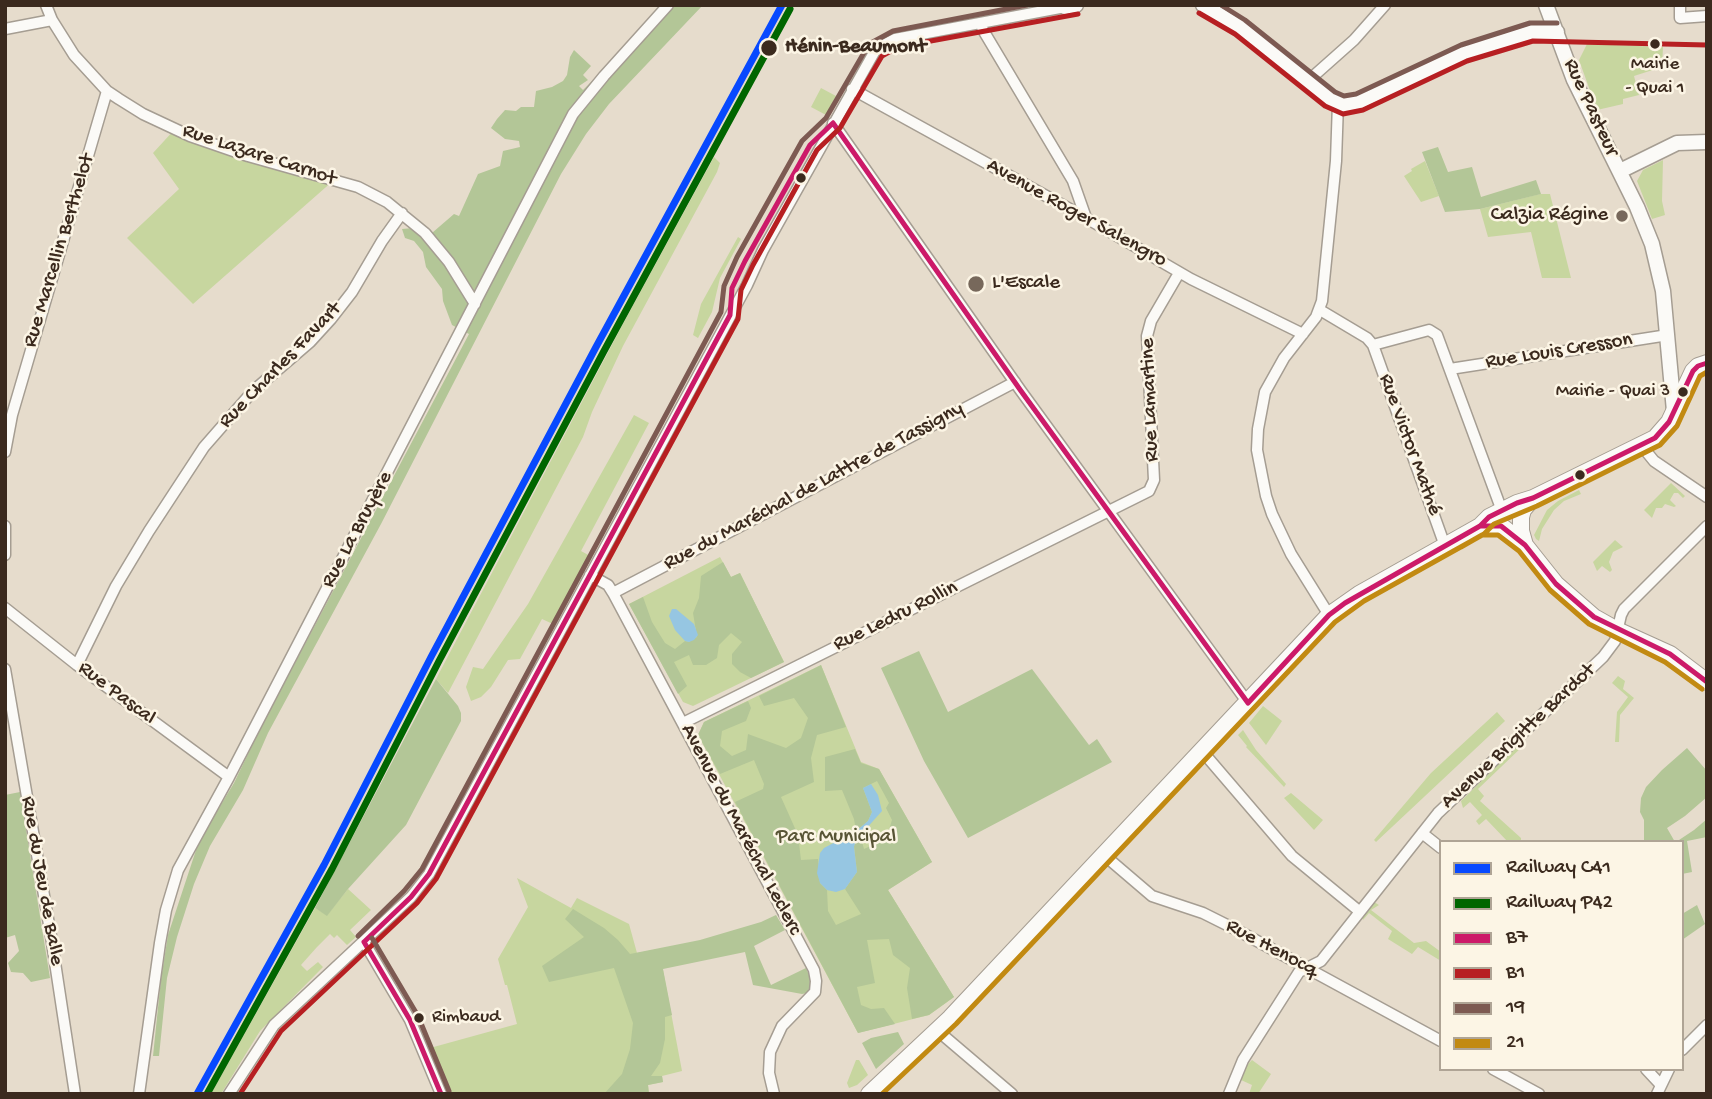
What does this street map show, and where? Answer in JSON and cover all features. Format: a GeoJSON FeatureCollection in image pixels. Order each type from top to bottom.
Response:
{"type":"FeatureCollection","features":[{"type":"Feature","properties":{"kind":"main road"},"geometry":{"type":"LineString","coordinates":[[869,1094],[938,1031],[1329,615],[1359,594],[1502,511],[1655,438],[1674,411],[1693,371],[1707,363]]}},
{"type":"Feature","properties":{"kind":"main road"},"geometry":{"type":"LineString","coordinates":[[1525,545],[1521,517],[1523,510],[1534,498]]}},
{"type":"Feature","properties":{"kind":"main road"},"geometry":{"type":"LineString","coordinates":[[1480,526],[1500,526],[1525,545],[1556,584],[1594,617],[1670,654],[1707,682]]}},
{"type":"Feature","properties":{"kind":"street","name":"Rue Lazare Carnot"},"geometry":{"type":"LineString","coordinates":[[46,5],[74,55],[107,91],[143,114],[190,136],[247,156],[358,187],[387,202],[425,233],[449,262],[475,304]]}},
{"type":"Feature","properties":{"kind":"street","name":"Rue La Bruyère"},"geometry":{"type":"LineString","coordinates":[[139,1094],[166,910],[178,870],[229,777],[573,114],[668,5]]}},
{"type":"Feature","properties":{"kind":"street"},"geometry":{"type":"LineString","coordinates":[[1203,5],[1240,27],[1338,103],[1350,105],[1464,53],[1532,32],[1557,32]]}},
{"type":"Feature","properties":{"kind":"street"},"geometry":{"type":"LineString","coordinates":[[1309,80],[1354,40],[1385,5]]}},
{"type":"Feature","properties":{"kind":"street","name":"Rue Pasteur"},"geometry":{"type":"LineString","coordinates":[[1546,5],[1574,80],[1653,244],[1663,291],[1674,411]]}},
{"type":"Feature","properties":{"kind":"street"},"geometry":{"type":"LineString","coordinates":[[1680,5],[1680,18],[1707,16]]}},
{"type":"Feature","properties":{"kind":"street"},"geometry":{"type":"LineString","coordinates":[[229,1094],[274,1025],[411,897],[429,874],[833,123],[876,48],[895,39],[1069,6]]}},
{"type":"Feature","properties":{"kind":"street"},"geometry":{"type":"LineString","coordinates":[[5,29],[52,20]]}},
{"type":"Feature","properties":{"kind":"street"},"geometry":{"type":"LineString","coordinates":[[981,24],[1073,181],[1086,218]]}},
{"type":"Feature","properties":{"kind":"street","name":"Avenue Roger Salengro"},"geometry":{"type":"LineString","coordinates":[[852,89],[1086,218],[1179,273],[1303,334]]}},
{"type":"Feature","properties":{"kind":"street","name":"Rue Marcellin Berthelot"},"geometry":{"type":"LineString","coordinates":[[5,452],[15,403],[107,91]]}},
{"type":"Feature","properties":{"kind":"street"},"geometry":{"type":"LineString","coordinates":[[1329,615],[1291,554],[1272,514],[1257,450],[1265,392],[1274,374],[1320,310],[1334,193],[1338,103]]}},
{"type":"Feature","properties":{"kind":"street"},"geometry":{"type":"LineString","coordinates":[[833,123],[1015,382],[1248,703]]}},
{"type":"Feature","properties":{"kind":"street"},"geometry":{"type":"LineString","coordinates":[[1620,171],[1670,146],[1687,141],[1707,142]]}},
{"type":"Feature","properties":{"kind":"street","name":"Rue Charles Favart"},"geometry":{"type":"LineString","coordinates":[[77,665],[123,575],[197,457],[237,408],[331,319],[352,292],[382,240],[402,214]]}},
{"type":"Feature","properties":{"kind":"street","name":"Rue Lamartine"},"geometry":{"type":"LineString","coordinates":[[1110,511],[1144,494],[1154,480],[1147,336],[1151,321],[1179,273]]}},
{"type":"Feature","properties":{"kind":"street"},"geometry":{"type":"LineString","coordinates":[[1320,310],[1367,338],[1373,345],[1432,330],[1437,335],[1502,511]]}},
{"type":"Feature","properties":{"kind":"street","name":"Rue Louis Cresson"},"geometry":{"type":"LineString","coordinates":[[1450,369],[1668,335]]}},
{"type":"Feature","properties":{"kind":"street","name":"Rue Victor Mathé"},"geometry":{"type":"LineString","coordinates":[[1373,345],[1445,546]]}},
{"type":"Feature","properties":{"kind":"street","name":"Rue du Maréchal de Lattre de Tassigny"},"geometry":{"type":"LineString","coordinates":[[612,593],[1015,382]]}},
{"type":"Feature","properties":{"kind":"street"},"geometry":{"type":"LineString","coordinates":[[1641,445],[1659,464],[1707,497]]}},
{"type":"Feature","properties":{"kind":"street","name":"Rue Ledru Rollin"},"geometry":{"type":"LineString","coordinates":[[683,723],[1110,511]]}},
{"type":"Feature","properties":{"kind":"street"},"geometry":{"type":"LineString","coordinates":[[5,526],[5,555]]}},
{"type":"Feature","properties":{"kind":"street","name":"Avenue Brigitte Bardot"},"geometry":{"type":"LineString","coordinates":[[1228,1094],[1243,1060],[1298,972],[1321,961],[1444,807],[1603,657],[1615,641],[1624,609],[1707,526]]}},
{"type":"Feature","properties":{"kind":"street","name":"Avenue du Maréchal Leclerc"},"geometry":{"type":"LineString","coordinates":[[590,575],[608,585],[814,970],[817,981],[815,992],[782,1026],[771,1052],[769,1073],[774,1094]]}},
{"type":"Feature","properties":{"kind":"street","name":"Rue Pascal"},"geometry":{"type":"LineString","coordinates":[[5,608],[77,665],[229,777]]}},
{"type":"Feature","properties":{"kind":"street","name":"Rue du Jeu de Balle"},"geometry":{"type":"LineString","coordinates":[[5,669],[75,1094]]}},
{"type":"Feature","properties":{"kind":"street"},"geometry":{"type":"LineString","coordinates":[[1202,751],[1292,856],[1359,911]]}},
{"type":"Feature","properties":{"kind":"street"},"geometry":{"type":"LineString","coordinates":[[1422,833],[1439,846]]}},
{"type":"Feature","properties":{"kind":"street","name":"Rue Henocq"},"geometry":{"type":"LineString","coordinates":[[1104,855],[1153,896],[1235,929],[1439,1040]]}},
{"type":"Feature","properties":{"kind":"street"},"geometry":{"type":"LineString","coordinates":[[364,942],[410,1020],[441,1094]]}},
{"type":"Feature","properties":{"kind":"street"},"geometry":{"type":"LineString","coordinates":[[1684,1048],[1707,1025]]}},
{"type":"Feature","properties":{"kind":"street"},"geometry":{"type":"LineString","coordinates":[[938,1031],[1012,1094]]}},
{"type":"Feature","properties":{"kind":"street"},"geometry":{"type":"LineString","coordinates":[[1497,1071],[1539,1094]]}},
{"type":"Feature","properties":{"kind":"street"},"geometry":{"type":"LineString","coordinates":[[1647,1071],[1659,1089]]}},
{"type":"Feature","properties":{"kind":"street"},"geometry":{"type":"LineString","coordinates":[[1659,1089],[1667,1071]]}},
{"type":"Feature","properties":{"kind":"green space"},"geometry":{"type":"Polygon","coordinates":[[[676,5],[703,5],[609,104],[561,174],[381,524],[268,733],[243,790],[210,846],[177,937],[167,978],[159,1056],[153,1056],[168,935],[199,841],[234,783],[469,334],[452,325],[443,301],[442,289],[426,267],[423,252],[414,241],[405,238],[402,229],[413,228],[425,239],[454,214],[459,216],[478,174],[500,166],[503,151],[520,147],[519,141],[505,139],[491,128],[497,119],[505,110],[516,111],[521,107],[534,107],[536,91],[563,81],[574,50],[591,66],[583,75],[588,80],[579,86],[583,90],[599,74],[607,77],[676,5]]]}},
{"type":"Feature","properties":{"kind":"green space"},"geometry":{"type":"Polygon","coordinates":[[[1587,44],[1663,47],[1662,67],[1634,76],[1639,95],[1623,99],[1623,104],[1597,110],[1579,60],[1587,44]]]}},
{"type":"Feature","properties":{"kind":"green space"},"geometry":{"type":"Polygon","coordinates":[[[821,88],[836,96],[826,115],[811,107],[821,88]]]}},
{"type":"Feature","properties":{"kind":"green space"},"geometry":{"type":"Polygon","coordinates":[[[175,129],[334,180],[193,304],[127,238],[179,189],[153,153],[175,129]]]}},
{"type":"Feature","properties":{"kind":"green space"},"geometry":{"type":"Polygon","coordinates":[[[1438,147],[1448,172],[1472,167],[1481,197],[1536,180],[1541,194],[1480,209],[1445,212],[1422,152],[1438,147]]]}},
{"type":"Feature","properties":{"kind":"green space"},"geometry":{"type":"Polygon","coordinates":[[[714,157],[720,163],[717,172],[623,346],[583,437],[448,693],[436,679],[714,157]]]}},
{"type":"Feature","properties":{"kind":"green space"},"geometry":{"type":"Polygon","coordinates":[[[1663,160],[1662,201],[1665,215],[1652,219],[1637,181],[1643,170],[1663,160]]]}},
{"type":"Feature","properties":{"kind":"green space"},"geometry":{"type":"Polygon","coordinates":[[[1425,161],[1439,196],[1421,202],[1404,176],[1425,161]]]}},
{"type":"Feature","properties":{"kind":"green space"},"geometry":{"type":"Polygon","coordinates":[[[1550,194],[1571,278],[1542,278],[1531,232],[1488,237],[1480,209],[1550,194]]]}},
{"type":"Feature","properties":{"kind":"green space"},"geometry":{"type":"Polygon","coordinates":[[[738,237],[741,239],[720,278],[712,312],[698,338],[693,335],[701,304],[738,237]]]}},
{"type":"Feature","properties":{"kind":"green space"},"geometry":{"type":"Polygon","coordinates":[[[634,415],[649,423],[581,551],[592,557],[555,625],[542,619],[520,659],[508,660],[491,687],[481,697],[471,701],[466,687],[473,667],[483,669],[528,604],[634,415]]]}},
{"type":"Feature","properties":{"kind":"green space"},"geometry":{"type":"Polygon","coordinates":[[[1671,483],[1685,496],[1683,498],[1674,493],[1670,500],[1676,506],[1665,504],[1662,508],[1656,508],[1652,518],[1644,510],[1671,483]]]}},
{"type":"Feature","properties":{"kind":"green space"},"geometry":{"type":"Polygon","coordinates":[[[1579,490],[1581,494],[1564,501],[1554,510],[1542,529],[1539,541],[1536,539],[1534,535],[1547,510],[1579,490]]]}},
{"type":"Feature","properties":{"kind":"green space"},"geometry":{"type":"Polygon","coordinates":[[[1615,540],[1623,547],[1613,552],[1609,562],[1612,570],[1610,572],[1602,566],[1597,571],[1593,562],[1615,540]]]}},
{"type":"Feature","properties":{"kind":"green space"},"geometry":{"type":"Polygon","coordinates":[[[720,557],[731,577],[740,573],[784,662],[693,706],[683,702],[629,604],[720,557]]]}},
{"type":"Feature","properties":{"kind":"green space"},"geometry":{"type":"Polygon","coordinates":[[[723,562],[731,577],[740,573],[784,662],[751,678],[740,672],[732,664],[732,654],[742,642],[731,633],[719,645],[717,658],[706,665],[693,665],[689,655],[674,662],[687,686],[678,694],[629,604],[643,597],[652,622],[665,643],[675,649],[685,641],[689,642],[697,637],[693,613],[699,598],[701,576],[723,562]]]}},
{"type":"Feature","properties":{"kind":"green space"},"geometry":{"type":"Polygon","coordinates":[[[919,651],[948,712],[1032,669],[1089,745],[1097,739],[1112,762],[968,838],[924,761],[881,668],[919,651]]]}},
{"type":"Feature","properties":{"kind":"green space","name":"Parc Municipal"},"geometry":{"type":"Polygon","coordinates":[[[821,665],[861,762],[879,769],[932,862],[888,890],[954,997],[929,1015],[858,1033],[698,735],[704,722],[821,665]]]}},
{"type":"Feature","properties":{"kind":"green space","name":"Parc Municipal"},"geometry":{"type":"Polygon","coordinates":[[[821,665],[846,727],[817,735],[811,758],[814,782],[781,797],[798,835],[801,860],[818,859],[820,883],[827,890],[828,911],[836,925],[861,914],[845,889],[857,872],[854,846],[860,835],[864,849],[886,839],[892,820],[886,808],[889,803],[877,781],[863,788],[872,812],[868,821],[856,831],[842,790],[825,791],[825,757],[855,749],[861,763],[879,769],[932,862],[888,890],[954,997],[929,1015],[912,1019],[907,988],[910,968],[893,955],[889,939],[867,940],[875,983],[857,987],[861,1005],[871,1009],[884,1008],[895,1024],[858,1033],[735,802],[763,789],[764,784],[754,760],[720,774],[698,735],[704,722],[748,701],[751,708],[746,721],[722,731],[720,746],[732,756],[746,750],[748,734],[786,748],[801,738],[808,718],[794,698],[764,706],[759,696],[821,665]]]}},
{"type":"Feature","properties":{"kind":"green space"},"geometry":{"type":"Polygon","coordinates":[[[1618,676],[1625,681],[1623,689],[1634,698],[1620,715],[1619,742],[1615,742],[1617,712],[1628,697],[1612,683],[1618,676]]]}},
{"type":"Feature","properties":{"kind":"green space"},"geometry":{"type":"Polygon","coordinates":[[[436,679],[458,706],[461,721],[406,825],[327,916],[315,908],[436,679]]]}},
{"type":"Feature","properties":{"kind":"green space"},"geometry":{"type":"Polygon","coordinates":[[[1263,706],[1282,721],[1266,745],[1249,723],[1263,706]]]}},
{"type":"Feature","properties":{"kind":"green space"},"geometry":{"type":"Polygon","coordinates":[[[1497,712],[1505,721],[1376,842],[1374,840],[1431,773],[1497,712]]]}},
{"type":"Feature","properties":{"kind":"green space"},"geometry":{"type":"Polygon","coordinates":[[[1243,730],[1256,750],[1286,784],[1284,787],[1246,747],[1238,735],[1243,730]]]}},
{"type":"Feature","properties":{"kind":"green space"},"geometry":{"type":"Polygon","coordinates":[[[1521,742],[1524,745],[1478,789],[1484,796],[1480,801],[1521,840],[1506,840],[1486,819],[1479,825],[1476,821],[1482,815],[1470,802],[1463,808],[1461,801],[1521,742]]]}},
{"type":"Feature","properties":{"kind":"green space"},"geometry":{"type":"Polygon","coordinates":[[[1687,748],[1707,771],[1707,797],[1667,828],[1674,840],[1644,840],[1641,798],[1646,787],[1687,748]]]}},
{"type":"Feature","properties":{"kind":"green space"},"geometry":{"type":"Polygon","coordinates":[[[20,792],[50,978],[31,982],[23,973],[11,972],[8,963],[19,951],[15,935],[5,938],[5,795],[20,792]]]}},
{"type":"Feature","properties":{"kind":"green space"},"geometry":{"type":"Polygon","coordinates":[[[1291,793],[1323,820],[1314,830],[1284,798],[1291,793]]]}},
{"type":"Feature","properties":{"kind":"green space"},"geometry":{"type":"Polygon","coordinates":[[[1707,819],[1707,837],[1687,841],[1692,872],[1684,874],[1684,840],[1679,840],[1707,819]]]}},
{"type":"Feature","properties":{"kind":"green space"},"geometry":{"type":"Polygon","coordinates":[[[517,878],[571,908],[577,898],[629,924],[637,953],[659,949],[682,1071],[662,1076],[663,1082],[648,1085],[649,1094],[447,1094],[430,1048],[517,1024],[498,959],[528,907],[517,878]]]}},
{"type":"Feature","properties":{"kind":"green space"},"geometry":{"type":"Polygon","coordinates":[[[348,889],[371,910],[350,930],[356,937],[347,945],[337,935],[334,938],[330,934],[317,947],[301,965],[307,971],[318,962],[323,967],[260,1031],[221,1094],[211,1094],[315,908],[327,915],[348,889]]]}},
{"type":"Feature","properties":{"kind":"green space"},"geometry":{"type":"Polygon","coordinates":[[[1374,902],[1379,905],[1371,910],[1414,943],[1426,941],[1439,951],[1439,960],[1418,947],[1412,954],[1388,939],[1392,931],[1369,913],[1363,920],[1362,916],[1374,902]]]}},
{"type":"Feature","properties":{"kind":"green space"},"geometry":{"type":"Polygon","coordinates":[[[1697,905],[1705,924],[1684,939],[1684,913],[1697,905]]]}},
{"type":"Feature","properties":{"kind":"green space"},"geometry":{"type":"Polygon","coordinates":[[[573,909],[604,928],[630,954],[700,940],[776,915],[785,930],[754,946],[771,985],[806,968],[810,987],[807,993],[802,994],[753,985],[745,952],[663,969],[672,1015],[665,1017],[665,1039],[660,1063],[651,1076],[662,1076],[663,1082],[648,1085],[649,1094],[604,1094],[622,1074],[630,1049],[633,1023],[614,968],[549,982],[542,966],[584,937],[565,919],[573,909]]]}},
{"type":"Feature","properties":{"kind":"green space"},"geometry":{"type":"Polygon","coordinates":[[[898,1032],[904,1044],[876,1069],[862,1043],[871,1038],[898,1032]]]}},
{"type":"Feature","properties":{"kind":"green space"},"geometry":{"type":"Polygon","coordinates":[[[856,1060],[859,1060],[868,1075],[849,1088],[847,1083],[856,1060]]]}},
{"type":"Feature","properties":{"kind":"green space"},"geometry":{"type":"Polygon","coordinates":[[[1252,1060],[1271,1074],[1258,1094],[1249,1094],[1252,1085],[1241,1080],[1246,1066],[1252,1060]]]}},
{"type":"Feature","properties":{"kind":"water"},"geometry":{"type":"Polygon","coordinates":[[[672,609],[676,609],[694,624],[698,635],[694,640],[685,641],[675,630],[669,616],[672,609]]]}},
{"type":"Feature","properties":{"kind":"water"},"geometry":{"type":"Polygon","coordinates":[[[871,784],[878,795],[882,811],[856,840],[854,847],[857,872],[845,889],[836,892],[827,890],[820,883],[817,873],[820,853],[868,821],[872,812],[863,788],[871,784]]]}},
{"type":"Feature","properties":{"kind":"rail line","name":"C41"},"geometry":{"type":"LineString","coordinates":[[197,1094],[324,865],[596,347],[782,5]]}},
{"type":"Feature","properties":{"kind":"rail line","name":"P42"},"geometry":{"type":"LineString","coordinates":[[207,1094],[332,869],[604,351],[790,9]]}},
{"type":"Feature","properties":{"kind":"transit line","name":"19"},"geometry":{"type":"LineString","coordinates":[[358,936],[404,891],[422,869],[721,312],[724,286],[737,257],[802,141],[826,118],[869,44],[893,31],[1027,5]]}},
{"type":"Feature","properties":{"kind":"transit line","name":"19"},"geometry":{"type":"LineString","coordinates":[[1221,5],[1245,20],[1335,92],[1344,96],[1356,94],[1461,45],[1530,23],[1557,23]]}},
{"type":"Feature","properties":{"kind":"transit line","name":"B1"},"geometry":{"type":"LineString","coordinates":[[1199,13],[1235,34],[1325,106],[1343,114],[1363,110],[1467,61],[1533,41],[1707,45]]}},
{"type":"Feature","properties":{"kind":"transit line","name":"B1"},"geometry":{"type":"LineString","coordinates":[[240,1094],[281,1031],[417,903],[436,879],[738,319],[741,290],[753,265],[817,150],[840,128],[882,56],[898,47],[1078,14]]}},
{"type":"Feature","properties":{"kind":"transit line","name":"B7"},"geometry":{"type":"LineString","coordinates":[[833,123],[1021,391],[1248,703]]}},
{"type":"Feature","properties":{"kind":"transit line","name":"B7"},"geometry":{"type":"LineString","coordinates":[[364,942],[411,897],[429,874],[730,315],[732,288],[745,261],[810,145],[833,123]]}},
{"type":"Feature","properties":{"kind":"transit line","name":"B7"},"geometry":{"type":"LineString","coordinates":[[1248,703],[1329,615],[1345,603],[1480,526],[1489,517],[1655,438],[1669,422],[1693,371],[1707,363]]}},
{"type":"Feature","properties":{"kind":"transit line","name":"21"},"geometry":{"type":"LineString","coordinates":[[882,1094],[956,1024],[1335,622],[1364,601],[1484,534],[1494,524],[1537,506],[1660,445],[1677,426],[1700,376],[1707,372]]}},
{"type":"Feature","properties":{"kind":"transit line","name":"B7"},"geometry":{"type":"LineString","coordinates":[[1459,538],[1480,526],[1501,526],[1525,545],[1556,584],[1594,617],[1670,654],[1707,682]]}},
{"type":"Feature","properties":{"kind":"transit line","name":"21"},"geometry":{"type":"LineString","coordinates":[[1461,547],[1482,535],[1498,535],[1519,551],[1550,590],[1589,624],[1665,662],[1702,689]]}},
{"type":"Feature","properties":{"kind":"transit line","name":"19"},"geometry":{"type":"LineString","coordinates":[[372,938],[418,1016],[449,1091]]}},
{"type":"Feature","properties":{"kind":"transit line","name":"B7"},"geometry":{"type":"LineString","coordinates":[[364,942],[410,1020],[441,1094]]}},
{"type":"Feature","properties":{"kind":"place","name":"Mairie - Quai 1"},"geometry":{"type":"Point","coordinates":[1655,44]}},
{"type":"Feature","properties":{"kind":"place","name":"Hénin-Beaumont"},"geometry":{"type":"Point","coordinates":[769,48]}},
{"type":"Feature","properties":{"kind":"place","name":"Calzia Régine"},"geometry":{"type":"Point","coordinates":[1622,216]}},
{"type":"Feature","properties":{"kind":"place","name":"L'Escale"},"geometry":{"type":"Point","coordinates":[976,284]}},
{"type":"Feature","properties":{"kind":"place","name":"Mairie - Quai 3"},"geometry":{"type":"Point","coordinates":[1683,392]}},
{"type":"Feature","properties":{"kind":"place","name":"Rimbaud"},"geometry":{"type":"Point","coordinates":[419,1018]}}]}
